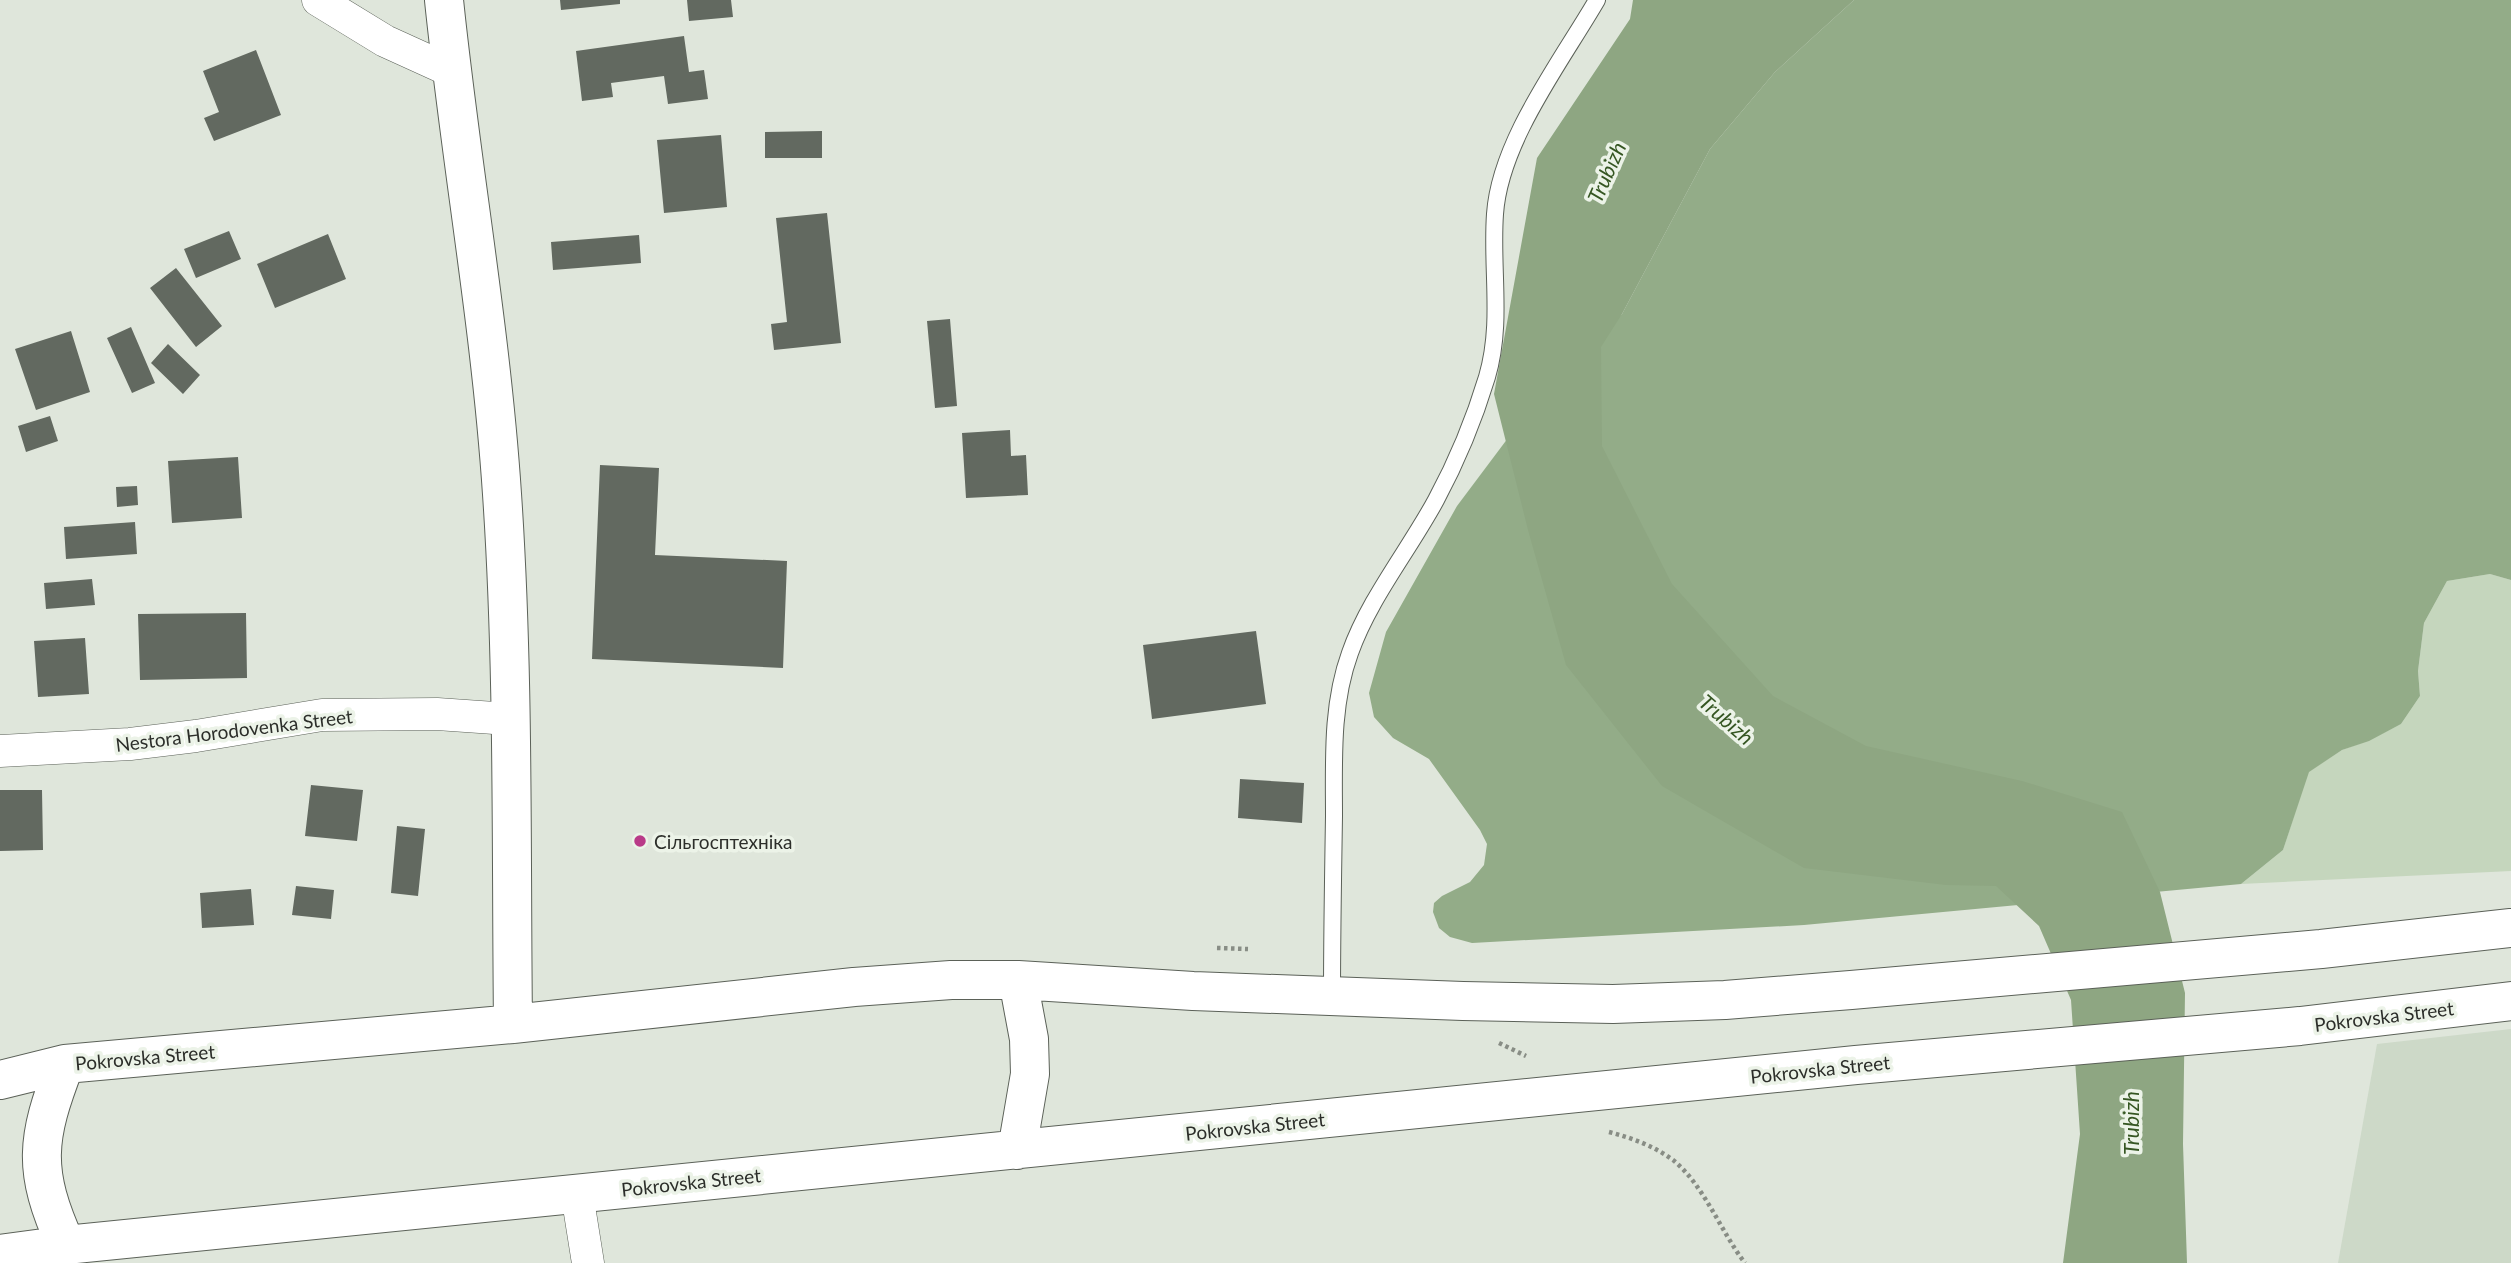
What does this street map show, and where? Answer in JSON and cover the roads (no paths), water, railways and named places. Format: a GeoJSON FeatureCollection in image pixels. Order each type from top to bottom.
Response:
{"type":"FeatureCollection","features":[{"type":"Feature","properties":{"kind":"main road"},"geometry":{"type":"LineString","coordinates":[[444,0],[494,396],[508,601],[513,1024]]}},
{"type":"Feature","properties":{"kind":"main road","name":"Pokrovska Street"},"geometry":{"type":"LineString","coordinates":[[0,1080],[65,1064],[513,1024],[855,987],[951,980],[1018,980],[1193,991],[1613,1004],[1725,1000],[1851,990],[2321,948],[2511,928]]}},
{"type":"Feature","properties":{"kind":"main road"},"geometry":{"type":"LineString","coordinates":[[1017,1150],[1030,1074],[1029,1039],[1018,980]]}},
{"type":"Feature","properties":{"kind":"main road","name":"Pokrovska Street"},"geometry":{"type":"LineString","coordinates":[[0,1254],[66,1245],[1856,1065],[2300,1026],[2511,1001]]}},
{"type":"Feature","properties":{"kind":"main road"},"geometry":{"type":"LineString","coordinates":[[65,1064],[45,1122],[41,1152],[47,1195],[66,1245]]}},
{"type":"Feature","properties":{"kind":"street"},"geometry":{"type":"LineString","coordinates":[[318,0],[385,41],[451,71]]}},
{"type":"Feature","properties":{"kind":"street","name":"Nestora Horodovenka Street"},"geometry":{"type":"LineString","coordinates":[[0,751],[130,744],[322,715],[437,714],[509,719]]}},
{"type":"Feature","properties":{"kind":"street"},"geometry":{"type":"LineString","coordinates":[[578,1194],[588,1263]]}},
{"type":"Feature","properties":{"kind":"lane"},"geometry":{"type":"LineString","coordinates":[[1332,996],[1335,729],[1344,670],[1362,626],[1435,501],[1475,413],[1488,374],[1496,334],[1495,212],[1506,162],[1532,110],[1597,0]]}},
{"type":"Feature","properties":{"kind":"water","name":"Trubizh"},"geometry":{"type":"Polygon","coordinates":[[[1633,0],[1854,0],[1775,72],[1710,149],[1622,314],[1601,347],[1602,446],[1672,584],[1773,696],[1866,746],[2022,781],[2122,812],[2160,892],[2185,993],[2183,1144],[2187,1263],[2063,1263],[2080,1134],[2071,1000],[2039,926],[1996,886],[1946,885],[1804,868],[1662,786],[1566,665],[1494,394],[1537,158],[1630,19],[1633,0]]]}},
{"type":"Feature","properties":{"kind":"place","name":"Сільгосптехніка"},"geometry":{"type":"Point","coordinates":[640,841]}}]}
